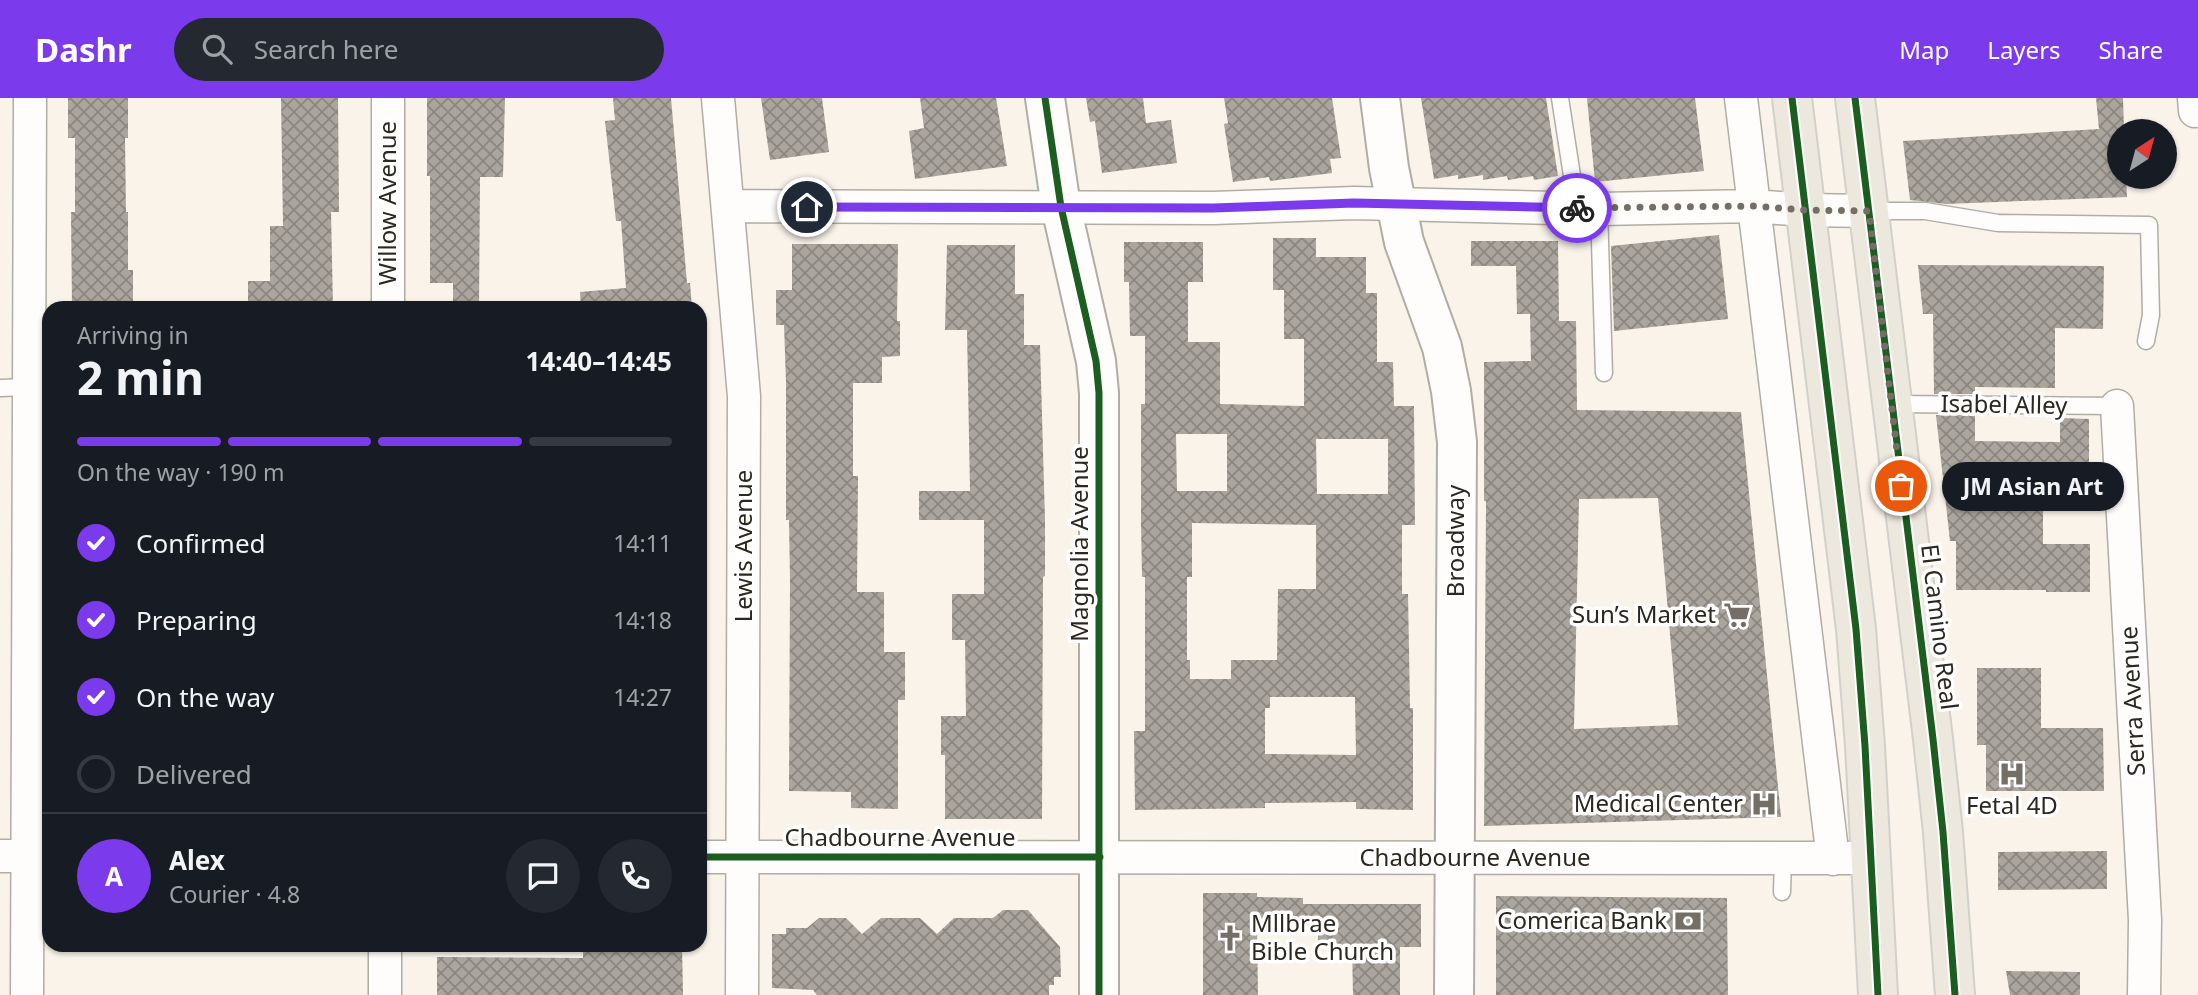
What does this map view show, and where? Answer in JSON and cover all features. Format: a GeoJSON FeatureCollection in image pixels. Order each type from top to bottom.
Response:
{"type":"FeatureCollection","features":[{"type":"Feature","properties":{"kind":"main road"},"geometry":{"type":"LineString","coordinates":[[1792,98],[1856,629],[1872,858],[1878,995]]}},
{"type":"Feature","properties":{"kind":"main road","name":"El Camino Real"},"geometry":{"type":"LineString","coordinates":[[1855,98],[1935,753],[1955,995]]}},
{"type":"Feature","properties":{"kind":"street"},"geometry":{"type":"LineString","coordinates":[[27,995],[15,388],[30,98]]}},
{"type":"Feature","properties":{"kind":"street","name":"Willow Avenue"},"geometry":{"type":"LineString","coordinates":[[387,301],[388,98]]}},
{"type":"Feature","properties":{"kind":"street","name":"Lewis Avenue"},"geometry":{"type":"LineString","coordinates":[[718,98],[744,396],[743,995]]}},
{"type":"Feature","properties":{"kind":"street","name":"Magnolia Avenue"},"geometry":{"type":"LineString","coordinates":[[1045,98],[1061,207],[1096,361],[1099,393],[1099,995]]}},
{"type":"Feature","properties":{"kind":"street","name":"Broadway"},"geometry":{"type":"LineString","coordinates":[[1380,98],[1404,242],[1442,347],[1457,443],[1454,995]]}},
{"type":"Feature","properties":{"kind":"street"},"geometry":{"type":"LineString","coordinates":[[1741,98],[1833,859]]}},
{"type":"Feature","properties":{"kind":"street"},"geometry":{"type":"LineString","coordinates":[[728,206],[1213,208],[1396,204],[1588,208],[1754,206],[1869,211]]}},
{"type":"Feature","properties":{"kind":"street","name":"Serra Avenue"},"geometry":{"type":"LineString","coordinates":[[2117,406],[2144,907],[2144,995]]}},
{"type":"Feature","properties":{"kind":"street","name":"Chadbourne Avenue"},"geometry":{"type":"LineString","coordinates":[[707,857],[1872,858]]}},
{"type":"Feature","properties":{"kind":"street"},"geometry":{"type":"LineString","coordinates":[[385,952],[385,995]]}},
{"type":"Feature","properties":{"kind":"lane"},"geometry":{"type":"LineString","coordinates":[[1560,98],[1588,208],[1604,373]]}},
{"type":"Feature","properties":{"kind":"lane"},"geometry":{"type":"LineString","coordinates":[[1869,211],[1925,211],[1998,223],[2149,225],[2151,315],[2146,341]]}},
{"type":"Feature","properties":{"kind":"lane","name":"Isabel Alley"},"geometry":{"type":"LineString","coordinates":[[1891,404],[2117,406]]}},
{"type":"Feature","properties":{"kind":"lane"},"geometry":{"type":"LineString","coordinates":[[1782,892],[1783,858]]}},
{"type":"Feature","properties":{"kind":"building"},"geometry":{"type":"Polygon","coordinates":[[[68,98],[128,98],[128,138],[125,138],[126,212],[128,270],[133,270],[133,301],[72,301],[71,212],[75,212],[75,138],[68,138],[68,98]]]}},
{"type":"Feature","properties":{"kind":"building"},"geometry":{"type":"Polygon","coordinates":[[[281,98],[338,98],[339,212],[331,212],[333,301],[248,301],[248,281],[270,281],[270,226],[283,226],[281,98]]]}},
{"type":"Feature","properties":{"kind":"building"},"geometry":{"type":"Polygon","coordinates":[[[427,98],[505,98],[503,177],[480,177],[479,301],[453,301],[453,283],[430,283],[430,176],[427,176],[427,98]]]}},
{"type":"Feature","properties":{"kind":"building"},"geometry":{"type":"Polygon","coordinates":[[[613,98],[671,98],[687,283],[690,283],[691,301],[581,301],[580,292],[626,288],[621,221],[616,221],[605,121],[615,120],[613,98]]]}},
{"type":"Feature","properties":{"kind":"building"},"geometry":{"type":"Polygon","coordinates":[[[761,98],[822,98],[829,152],[770,160],[761,98]]]}},
{"type":"Feature","properties":{"kind":"building"},"geometry":{"type":"Polygon","coordinates":[[[920,98],[996,98],[1007,166],[915,179],[909,131],[924,128],[920,98]]]}},
{"type":"Feature","properties":{"kind":"building"},"geometry":{"type":"Polygon","coordinates":[[[1086,98],[1143,98],[1146,123],[1171,120],[1177,163],[1102,173],[1095,121],[1090,122],[1086,98]]]}},
{"type":"Feature","properties":{"kind":"building"},"geometry":{"type":"Polygon","coordinates":[[[1224,98],[1332,98],[1341,158],[1330,159],[1332,173],[1270,181],[1269,177],[1233,182],[1224,124],[1228,123],[1224,98]]]}},
{"type":"Feature","properties":{"kind":"building"},"geometry":{"type":"Polygon","coordinates":[[[1421,98],[1546,98],[1558,176],[1508,180],[1507,176],[1483,180],[1483,175],[1458,179],[1458,175],[1434,179],[1421,98]]]}},
{"type":"Feature","properties":{"kind":"building"},"geometry":{"type":"Polygon","coordinates":[[[1587,98],[1695,98],[1704,171],[1595,182],[1587,98]]]}},
{"type":"Feature","properties":{"kind":"building"},"geometry":{"type":"Polygon","coordinates":[[[2096,98],[2123,98],[2124,119],[2107,119],[2107,189],[2127,189],[2127,197],[1946,204],[1910,200],[1903,141],[2099,129],[2096,98]]]}},
{"type":"Feature","properties":{"kind":"building"},"geometry":{"type":"Polygon","coordinates":[[[1719,235],[1728,319],[1614,331],[1611,246],[1719,235]]]}},
{"type":"Feature","properties":{"kind":"building"},"geometry":{"type":"Polygon","coordinates":[[[1273,238],[1316,238],[1316,257],[1366,257],[1366,293],[1377,293],[1377,362],[1393,362],[1394,406],[1414,406],[1415,525],[1402,525],[1402,594],[1408,594],[1410,708],[1413,708],[1413,810],[1356,809],[1356,802],[1265,803],[1265,808],[1135,810],[1134,731],[1145,731],[1141,404],[1145,404],[1145,336],[1130,336],[1129,282],[1124,282],[1124,242],[1203,242],[1203,282],[1188,282],[1188,342],[1220,342],[1220,404],[1304,406],[1304,339],[1284,339],[1284,290],[1273,290],[1273,238]],[[1176,434],[1177,491],[1227,491],[1227,434],[1176,434]],[[1316,439],[1317,494],[1388,494],[1388,439],[1316,439]],[[1192,523],[1192,577],[1187,577],[1187,660],[1190,660],[1190,679],[1231,679],[1231,660],[1277,660],[1278,589],[1316,589],[1316,525],[1192,523]],[[1270,697],[1270,708],[1265,708],[1265,754],[1356,755],[1355,697],[1270,697]]]}},
{"type":"Feature","properties":{"kind":"building"},"geometry":{"type":"Polygon","coordinates":[[[1471,241],[1558,241],[1559,321],[1576,321],[1577,410],[1741,412],[1781,817],[1484,826],[1484,362],[1531,361],[1530,314],[1517,314],[1516,266],[1471,266],[1471,241]],[[1658,498],[1579,499],[1574,729],[1678,725],[1658,498]]]}},
{"type":"Feature","properties":{"kind":"building"},"geometry":{"type":"Polygon","coordinates":[[[792,244],[898,244],[897,321],[900,321],[900,356],[882,357],[882,383],[853,383],[853,476],[858,476],[857,592],[884,592],[884,652],[905,652],[905,700],[898,700],[898,809],[851,808],[851,792],[789,791],[790,580],[789,520],[786,520],[786,382],[784,325],[776,325],[776,290],[792,290],[792,244]]]}},
{"type":"Feature","properties":{"kind":"building"},"geometry":{"type":"Polygon","coordinates":[[[947,245],[1015,245],[1015,294],[1024,294],[1024,345],[1040,345],[1045,520],[1042,819],[945,819],[945,755],[941,755],[941,716],[966,716],[965,640],[952,640],[952,594],[984,594],[984,520],[919,520],[919,491],[970,491],[967,330],[945,330],[947,245]]]}},
{"type":"Feature","properties":{"kind":"building"},"geometry":{"type":"Polygon","coordinates":[[[1918,265],[2104,266],[2103,329],[2055,328],[2055,388],[1975,387],[1975,394],[1934,394],[1933,314],[1923,314],[1918,265]]]}},
{"type":"Feature","properties":{"kind":"building"},"geometry":{"type":"Polygon","coordinates":[[[1936,415],[1975,415],[1975,441],[2060,442],[2060,418],[2089,419],[2089,478],[2043,478],[2043,544],[2090,544],[2090,592],[1956,590],[1956,541],[1950,541],[1936,415]]]}},
{"type":"Feature","properties":{"kind":"building"},"geometry":{"type":"Polygon","coordinates":[[[1977,668],[2041,668],[2041,728],[2103,728],[2104,791],[1986,791],[1986,745],[1977,745],[1977,668]]]}},
{"type":"Feature","properties":{"kind":"building"},"geometry":{"type":"Polygon","coordinates":[[[2107,851],[2107,889],[1998,890],[1998,852],[2107,851]]]}},
{"type":"Feature","properties":{"kind":"building"},"geometry":{"type":"Polygon","coordinates":[[[1203,893],[1257,893],[1257,897],[1303,898],[1303,904],[1421,904],[1421,947],[1400,947],[1400,995],[1353,995],[1352,947],[1318,947],[1318,929],[1257,929],[1258,995],[1203,995],[1203,893]]]}},
{"type":"Feature","properties":{"kind":"building"},"geometry":{"type":"Polygon","coordinates":[[[1496,896],[1727,898],[1728,995],[1496,995],[1496,896]]]}},
{"type":"Feature","properties":{"kind":"building"},"geometry":{"type":"Polygon","coordinates":[[[1003,910],[1028,910],[1060,947],[1061,977],[1054,977],[1054,985],[1049,985],[1049,995],[817,995],[813,990],[772,988],[772,934],[786,934],[786,928],[807,928],[819,918],[846,918],[862,934],[881,918],[920,918],[937,934],[954,918],[993,918],[1003,910]]]}},
{"type":"Feature","properties":{"kind":"building"},"geometry":{"type":"Polygon","coordinates":[[[583,952],[682,952],[683,995],[437,995],[437,957],[583,958],[583,952]]]}},
{"type":"Feature","properties":{"kind":"building"},"geometry":{"type":"Polygon","coordinates":[[[2006,971],[2080,972],[2080,995],[2010,995],[2006,971]]]}},
{"type":"Feature","properties":{"kind":"cycle path"},"geometry":{"type":"LineString","coordinates":[[1045,98],[1061,207],[1096,361],[1099,393],[1099,995]]}},
{"type":"Feature","properties":{"kind":"cycle path"},"geometry":{"type":"LineString","coordinates":[[1792,98],[1856,629],[1878,995]]}},
{"type":"Feature","properties":{"kind":"cycle path"},"geometry":{"type":"LineString","coordinates":[[1855,98],[1933,739],[1955,995]]}},
{"type":"Feature","properties":{"kind":"cycle path"},"geometry":{"type":"LineString","coordinates":[[707,857],[1100,857]]}},
{"type":"Feature","properties":{"kind":"way so far"},"geometry":{"type":"LineString","coordinates":[[1577,208],[1754,206],[1869,211],[1901,486]]}},
{"type":"Feature","properties":{"kind":"place","name":"JM Asian Art"},"geometry":{"type":"Point","coordinates":[1901,486]}},
{"type":"Feature","properties":{"kind":"place","name":"Sun’s Market"},"geometry":{"type":"Point","coordinates":[1737,615]}},
{"type":"Feature","properties":{"kind":"place","name":"Fetal 4D"},"geometry":{"type":"Point","coordinates":[2012,774]}},
{"type":"Feature","properties":{"kind":"place","name":"Medical Center"},"geometry":{"type":"Point","coordinates":[1764,804]}},
{"type":"Feature","properties":{"kind":"place","name":"Comerica Bank"},"geometry":{"type":"Point","coordinates":[1688,921]}},
{"type":"Feature","properties":{"kind":"place","name":"Mllbrae Bible Church"},"geometry":{"type":"Point","coordinates":[1230,938]}},
{"type":"Feature","properties":{"kind":"route"},"geometry":{"type":"LineString","coordinates":[[807,207],[1213,208],[1354,203],[1577,208]]}}]}
